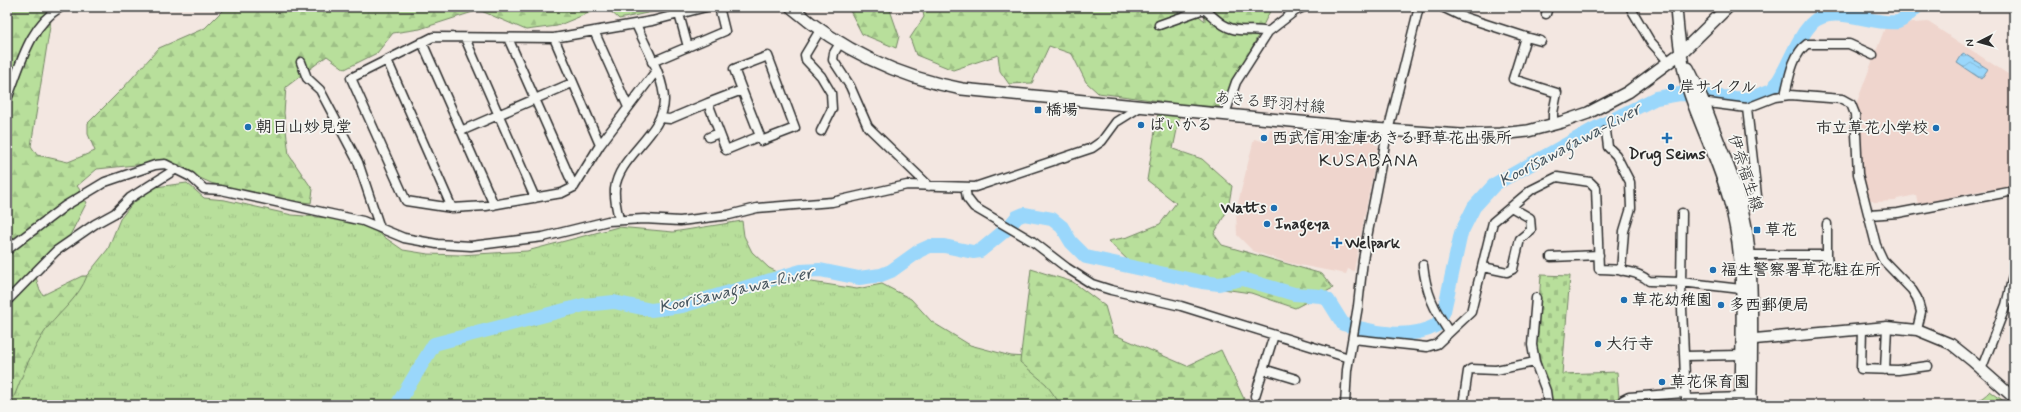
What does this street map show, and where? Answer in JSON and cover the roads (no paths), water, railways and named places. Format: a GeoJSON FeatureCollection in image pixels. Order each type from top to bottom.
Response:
{"type":"FeatureCollection","features":[{"type":"Feature","properties":{"kind":"main road","name":"あきる野羽村線"},"geometry":{"type":"LineString","coordinates":[[790,7],[820,30],[865,57],[897,71],[954,88],[1388,130],[1479,136],[1528,131],[1588,113],[1616,99],[1642,84],[1668,62],[1681,54],[1728,7]]}},
{"type":"Feature","properties":{"kind":"main road","name":"伊奈福生線"},"geometry":{"type":"LineString","coordinates":[[1676,7],[1681,54],[1741,204],[1747,234],[1749,255],[1746,340],[1740,355],[1741,401]]}},
{"type":"Feature","properties":{"kind":"main road","name":"伊奈福生線"},"geometry":{"type":"LineString","coordinates":[[1697,97],[1729,199],[1737,236],[1751,405]]}},
{"type":"Feature","properties":{"kind":"street"},"geometry":{"type":"LineString","coordinates":[[7,99],[37,28],[50,14],[61,7]]}},
{"type":"Feature","properties":{"kind":"street"},"geometry":{"type":"LineString","coordinates":[[656,71],[600,145],[574,187],[562,193],[535,198],[494,205],[452,208],[406,201],[351,78],[433,37],[554,38],[636,24],[706,7]]}},
{"type":"Feature","properties":{"kind":"street"},"geometry":{"type":"LineString","coordinates":[[652,62],[724,31],[719,7]]}},
{"type":"Feature","properties":{"kind":"street"},"geometry":{"type":"LineString","coordinates":[[1225,114],[1236,82],[1268,32],[1291,14],[1304,7]]}},
{"type":"Feature","properties":{"kind":"street"},"geometry":{"type":"LineString","coordinates":[[1345,405],[1349,358],[1356,321],[1362,260],[1388,130],[1419,7]]}},
{"type":"Feature","properties":{"kind":"street"},"geometry":{"type":"LineString","coordinates":[[1442,7],[1461,16],[1541,41]]}},
{"type":"Feature","properties":{"kind":"street"},"geometry":{"type":"LineString","coordinates":[[1630,7],[1650,41],[1668,62]]}},
{"type":"Feature","properties":{"kind":"street"},"geometry":{"type":"LineString","coordinates":[[1159,25],[1204,9],[1225,27],[1239,30],[1255,29],[1268,32]]}},
{"type":"Feature","properties":{"kind":"street"},"geometry":{"type":"LineString","coordinates":[[679,14],[688,47]]}},
{"type":"Feature","properties":{"kind":"street"},"geometry":{"type":"LineString","coordinates":[[619,220],[614,190],[618,178],[622,169],[660,118],[664,102],[663,89],[636,24]]}},
{"type":"Feature","properties":{"kind":"street"},"geometry":{"type":"LineString","coordinates":[[820,30],[805,55],[806,60],[821,76],[831,93],[832,109],[821,131]]}},
{"type":"Feature","properties":{"kind":"street"},"geometry":{"type":"LineString","coordinates":[[594,31],[628,107]]}},
{"type":"Feature","properties":{"kind":"street"},"geometry":{"type":"LineString","coordinates":[[1526,37],[1513,79],[1557,93],[1552,113],[1553,124]]}},
{"type":"Feature","properties":{"kind":"street"},"geometry":{"type":"LineString","coordinates":[[465,38],[535,198]]}},
{"type":"Feature","properties":{"kind":"street"},"geometry":{"type":"LineString","coordinates":[[508,38],[574,187]]}},
{"type":"Feature","properties":{"kind":"street"},"geometry":{"type":"LineString","coordinates":[[554,38],[572,83],[600,145]]}},
{"type":"Feature","properties":{"kind":"street"},"geometry":{"type":"LineString","coordinates":[[422,42],[494,205]]}},
{"type":"Feature","properties":{"kind":"street"},"geometry":{"type":"LineString","coordinates":[[840,43],[834,53],[833,60],[850,86],[868,127],[929,186]]}},
{"type":"Feature","properties":{"kind":"street"},"geometry":{"type":"LineString","coordinates":[[1785,95],[1791,71],[1804,45],[1849,44],[1873,56]]}},
{"type":"Feature","properties":{"kind":"street"},"geometry":{"type":"LineString","coordinates":[[768,56],[795,128],[762,141],[760,136],[734,69],[768,56]]}},
{"type":"Feature","properties":{"kind":"street"},"geometry":{"type":"LineString","coordinates":[[387,60],[452,208]]}},
{"type":"Feature","properties":{"kind":"street"},"geometry":{"type":"LineString","coordinates":[[301,62],[307,78],[320,90],[358,162],[380,228]]}},
{"type":"Feature","properties":{"kind":"street"},"geometry":{"type":"LineString","coordinates":[[461,131],[572,83]]}},
{"type":"Feature","properties":{"kind":"street"},"geometry":{"type":"LineString","coordinates":[[660,118],[670,119],[742,90]]}},
{"type":"Feature","properties":{"kind":"street"},"geometry":{"type":"LineString","coordinates":[[1697,97],[1747,108],[1775,97],[1785,95],[1842,99],[1853,107],[1855,114],[1858,174],[1863,198],[1879,254],[1912,290],[1917,298],[1921,312],[1917,330]]}},
{"type":"Feature","properties":{"kind":"street"},"geometry":{"type":"LineString","coordinates":[[708,103],[726,150],[760,136]]}},
{"type":"Feature","properties":{"kind":"street"},"geometry":{"type":"LineString","coordinates":[[7,250],[65,206],[105,182],[155,165],[165,164],[191,177],[204,189],[221,190],[331,213],[363,221],[404,238],[437,244],[472,246],[543,237],[619,220],[644,219],[680,221],[729,215],[757,208],[832,202],[902,186],[975,187],[1092,148],[1102,141],[1116,122],[1140,107]]}},
{"type":"Feature","properties":{"kind":"street"},"geometry":{"type":"LineString","coordinates":[[1741,204],[1757,196],[1747,108]]}},
{"type":"Feature","properties":{"kind":"street"},"geometry":{"type":"LineString","coordinates":[[1606,131],[1608,147],[1616,155],[1630,182],[1631,208],[1624,231],[1621,271]]}},
{"type":"Feature","properties":{"kind":"street"},"geometry":{"type":"LineString","coordinates":[[709,137],[719,133]]}},
{"type":"Feature","properties":{"kind":"street"},"geometry":{"type":"LineString","coordinates":[[7,302],[56,251],[95,224],[115,213],[130,198],[176,170]]}},
{"type":"Feature","properties":{"kind":"street"},"geometry":{"type":"LineString","coordinates":[[1353,336],[1427,348],[1437,344],[1471,312],[1493,222],[1531,190],[1557,177],[1590,182],[1596,188],[1599,269],[1643,275],[1649,281],[1681,282],[1741,289]]}},
{"type":"Feature","properties":{"kind":"street"},"geometry":{"type":"LineString","coordinates":[[965,187],[967,198],[974,207],[1032,241],[1067,268],[1092,284],[1111,290],[1181,306],[1349,358]]}},
{"type":"Feature","properties":{"kind":"street"},"geometry":{"type":"LineString","coordinates":[[1869,215],[1898,213],[2014,191]]}},
{"type":"Feature","properties":{"kind":"street"},"geometry":{"type":"LineString","coordinates":[[1483,267],[1507,272],[1513,269],[1520,239],[1531,230],[1530,218],[1511,207]]}},
{"type":"Feature","properties":{"kind":"street"},"geometry":{"type":"LineString","coordinates":[[1682,213],[1681,282],[1686,399],[1741,401]]}},
{"type":"Feature","properties":{"kind":"street"},"geometry":{"type":"LineString","coordinates":[[1827,224],[1828,264]]}},
{"type":"Feature","properties":{"kind":"street"},"geometry":{"type":"LineString","coordinates":[[1550,257],[1599,255]]}},
{"type":"Feature","properties":{"kind":"street"},"geometry":{"type":"LineString","coordinates":[[1749,255],[1828,255]]}},
{"type":"Feature","properties":{"kind":"street"},"geometry":{"type":"LineString","coordinates":[[1423,265],[1425,283],[1434,309],[1449,332]]}},
{"type":"Feature","properties":{"kind":"street"},"geometry":{"type":"LineString","coordinates":[[1981,370],[2006,305],[2014,272]]}},
{"type":"Feature","properties":{"kind":"street"},"geometry":{"type":"LineString","coordinates":[[1536,298],[1532,345],[1535,362],[1546,391],[1548,405]]}},
{"type":"Feature","properties":{"kind":"street"},"geometry":{"type":"LineString","coordinates":[[1885,370],[1887,327]]}},
{"type":"Feature","properties":{"kind":"street"},"geometry":{"type":"LineString","coordinates":[[1746,340],[1887,327],[1917,330],[1950,344],[2014,398]]}},
{"type":"Feature","properties":{"kind":"street"},"geometry":{"type":"LineString","coordinates":[[1862,329],[1860,369],[1885,370],[1928,366]]}},
{"type":"Feature","properties":{"kind":"street"},"geometry":{"type":"LineString","coordinates":[[1255,396],[1274,335]]}},
{"type":"Feature","properties":{"kind":"street"},"geometry":{"type":"LineString","coordinates":[[1684,356],[1740,355]]}},
{"type":"Feature","properties":{"kind":"street"},"geometry":{"type":"LineString","coordinates":[[1463,405],[1468,370],[1496,370],[1535,362]]}},
{"type":"Feature","properties":{"kind":"street"},"geometry":{"type":"LineString","coordinates":[[1263,369],[1296,379]]}},
{"type":"Feature","properties":{"kind":"street"},"geometry":{"type":"LineString","coordinates":[[1619,405],[1623,400],[1629,397],[1685,393]]}},
{"type":"Feature","properties":{"kind":"water"},"geometry":{"type":"Polygon","coordinates":[[[1963,53],[1988,69],[1981,79],[1957,63],[1963,53]]]}},
{"type":"Feature","properties":{"kind":"waterway","name":"Koorisawagawa-River"},"geometry":{"type":"LineString","coordinates":[[397,405],[434,344],[584,305],[614,302],[651,310],[682,306],[801,271],[820,270],[859,278],[881,275],[891,271],[919,251],[930,246],[944,246],[973,252],[980,251],[1008,228],[1017,217],[1024,214],[1052,219],[1062,227],[1071,242],[1086,257],[1202,282],[1219,284],[1243,279],[1294,294],[1321,296],[1328,300],[1343,324],[1366,330],[1390,334],[1414,333],[1426,330],[1437,325],[1444,311],[1461,233],[1474,207],[1495,184],[1592,130],[1656,98],[1680,94],[1748,99],[1772,90],[1778,83],[1805,32],[1811,24],[1820,18],[1830,15],[1841,15],[1876,21],[1898,22],[1906,18],[1917,7]]}},
{"type":"Feature","properties":{"kind":"place","name":"岸サイクル"},"geometry":{"type":"Point","coordinates":[1671,87]}},
{"type":"Feature","properties":{"kind":"place","name":"橋場"},"geometry":{"type":"Point","coordinates":[1038,110]}},
{"type":"Feature","properties":{"kind":"place","name":"ばいかる"},"geometry":{"type":"Point","coordinates":[1141,125]}},
{"type":"Feature","properties":{"kind":"place","name":"朝日山妙見堂"},"geometry":{"type":"Point","coordinates":[248,127]}},
{"type":"Feature","properties":{"kind":"place","name":"市立草花小学校"},"geometry":{"type":"Point","coordinates":[1936,128]}},
{"type":"Feature","properties":{"kind":"place","name":"西武信用金庫あきる野草花出張所"},"geometry":{"type":"Point","coordinates":[1264,138]}},
{"type":"Feature","properties":{"kind":"place","name":"Drug Seims"},"geometry":{"type":"Point","coordinates":[1667,138]}},
{"type":"Feature","properties":{"kind":"place","name":"Watts"},"geometry":{"type":"Point","coordinates":[1274,208]}},
{"type":"Feature","properties":{"kind":"place","name":"Inageya"},"geometry":{"type":"Point","coordinates":[1267,224]}},
{"type":"Feature","properties":{"kind":"place","name":"草花"},"geometry":{"type":"Point","coordinates":[1757,230]}},
{"type":"Feature","properties":{"kind":"place","name":"Welpark"},"geometry":{"type":"Point","coordinates":[1337,243]}},
{"type":"Feature","properties":{"kind":"place","name":"福生警察署草花駐在所"},"geometry":{"type":"Point","coordinates":[1713,270]}},
{"type":"Feature","properties":{"kind":"place","name":"草花幼稚園"},"geometry":{"type":"Point","coordinates":[1624,300]}},
{"type":"Feature","properties":{"kind":"place","name":"多西郵便局"},"geometry":{"type":"Point","coordinates":[1721,305]}},
{"type":"Feature","properties":{"kind":"place","name":"大行寺"},"geometry":{"type":"Point","coordinates":[1598,344]}},
{"type":"Feature","properties":{"kind":"place","name":"草花保育園"},"geometry":{"type":"Point","coordinates":[1662,382]}},
{"type":"Feature","properties":{"kind":"district","name":"KUSABANA"},"geometry":{"type":"Point","coordinates":[1369,161]}}]}
